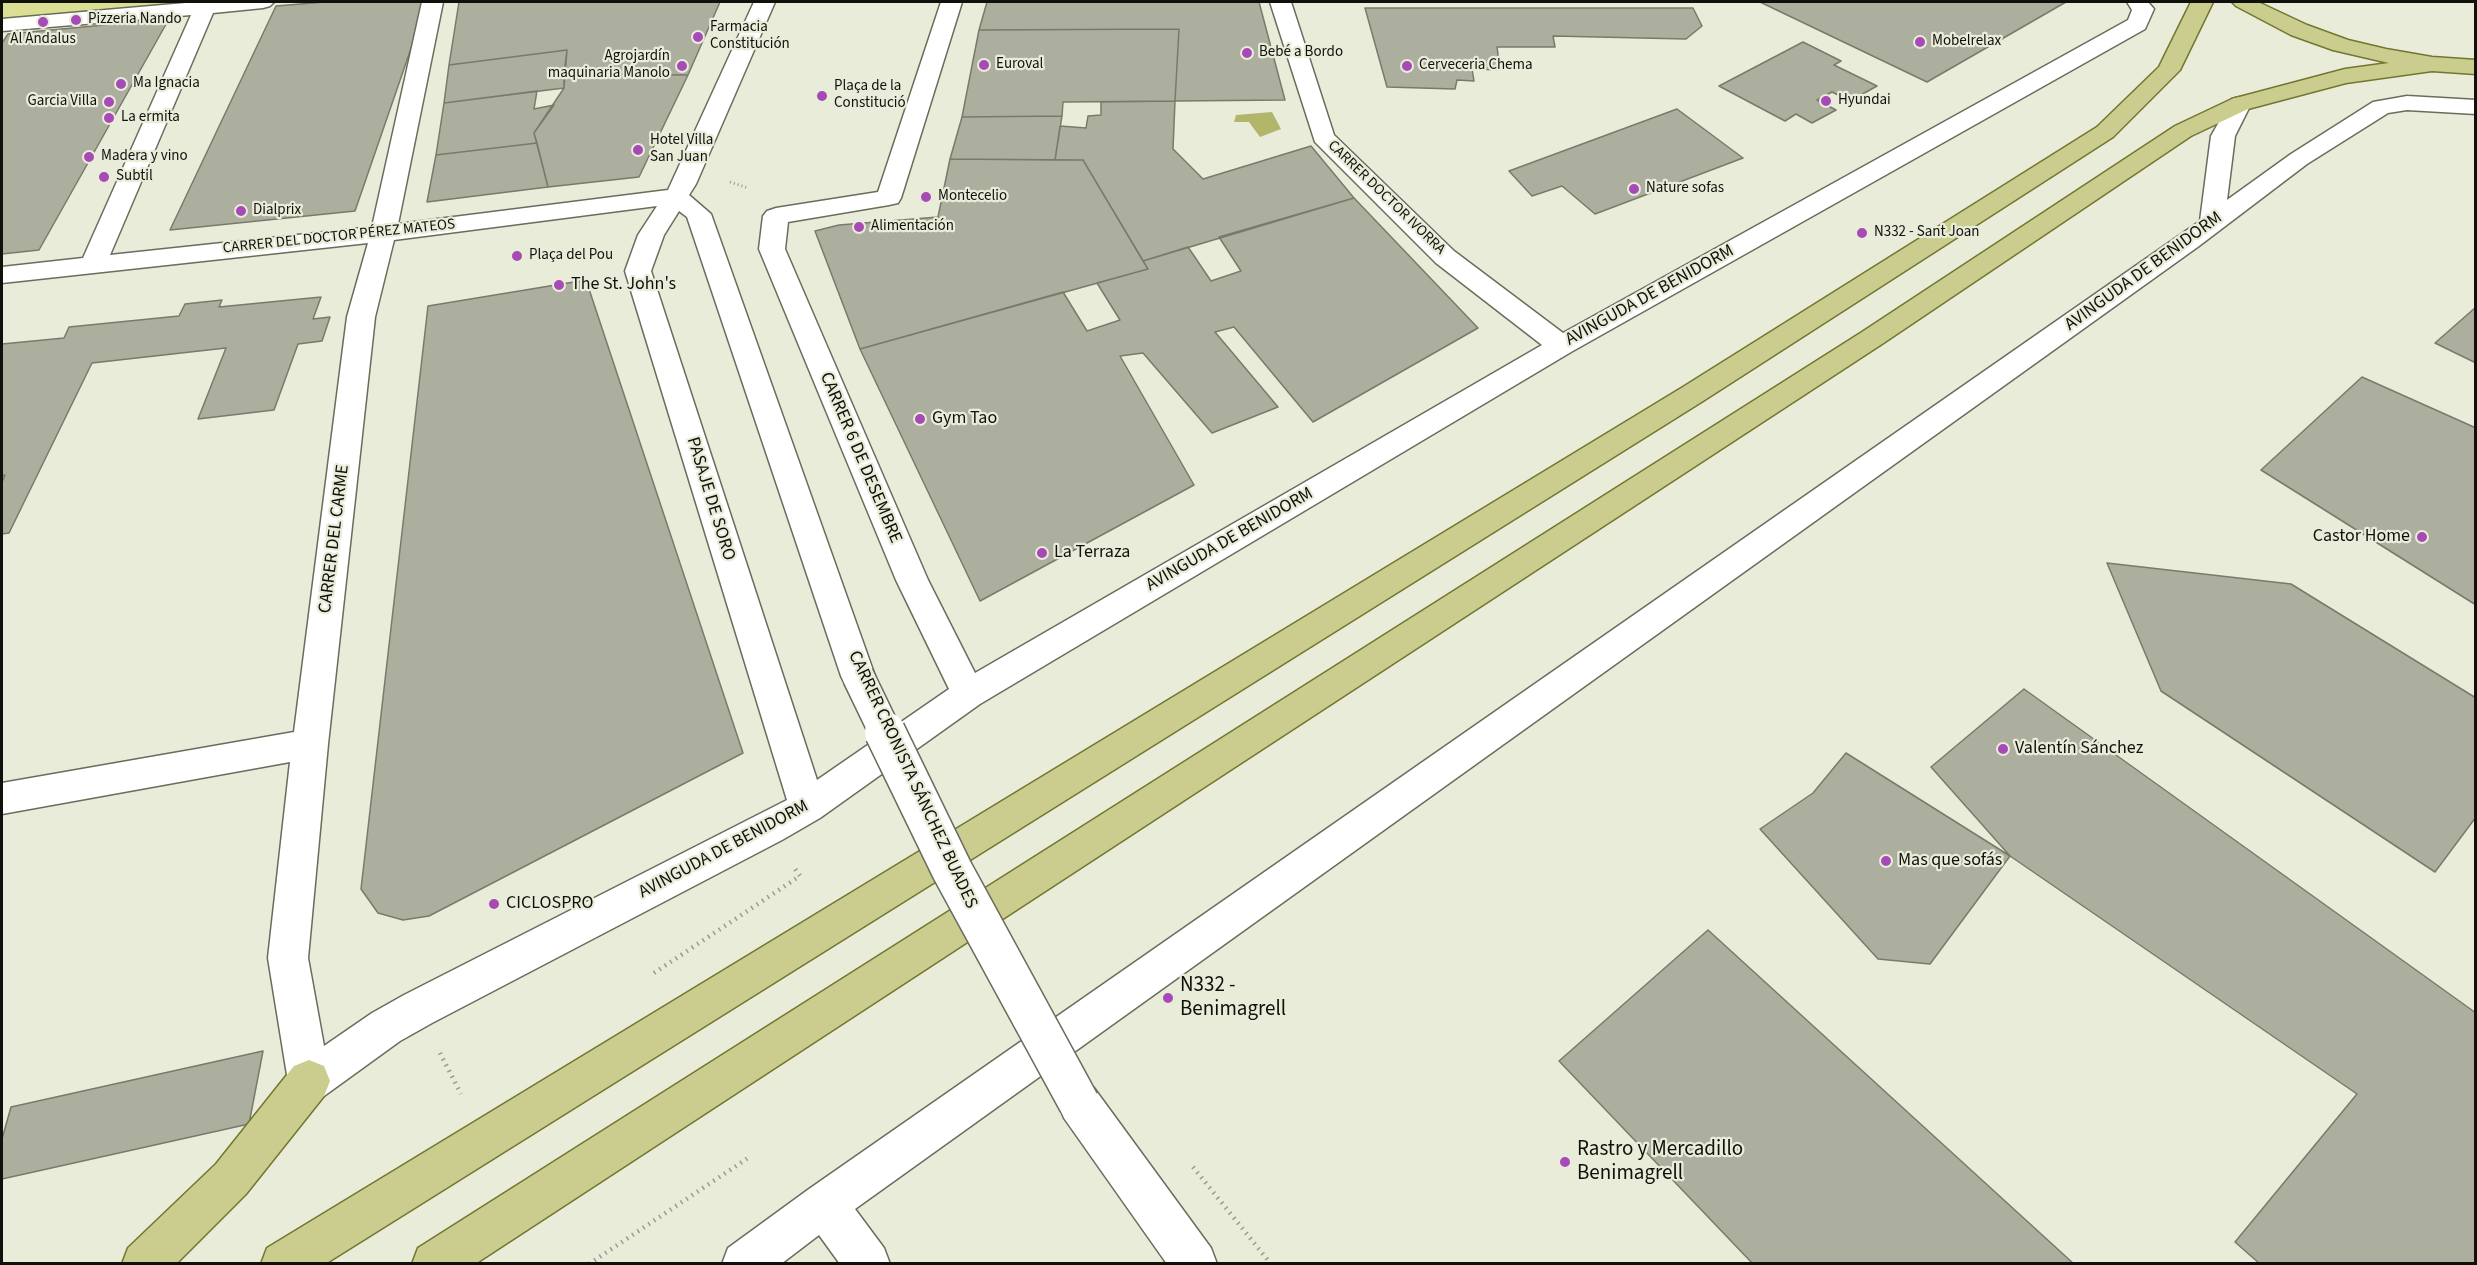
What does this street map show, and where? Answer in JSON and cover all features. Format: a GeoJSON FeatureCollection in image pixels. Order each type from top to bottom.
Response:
{"type":"FeatureCollection","features":[{"type":"Feature","properties":{"kind":"main road"},"geometry":{"type":"LineString","coordinates":[[284,1263],[1693,394],[2105,132],[2169,70],[2202,2]]}},
{"type":"Feature","properties":{"kind":"main road"},"geometry":{"type":"LineString","coordinates":[[2243,2],[2299,30],[2341,45],[2432,64],[2475,67]]}},
{"type":"Feature","properties":{"kind":"main road"},"geometry":{"type":"LineString","coordinates":[[434,1263],[1872,338],[2183,131],[2240,104],[2345,76],[2432,64]]}},
{"type":"Feature","properties":{"kind":"main road"},"geometry":{"type":"LineString","coordinates":[[144,1263],[231,1179],[309,1081]]}},
{"type":"Feature","properties":{"kind":"street"},"geometry":{"type":"LineString","coordinates":[[2,25],[263,2]]}},
{"type":"Feature","properties":{"kind":"street","name":"CARRER DEL CARME"},"geometry":{"type":"LineString","coordinates":[[309,1081],[288,958],[310,744],[361,317],[383,234],[432,2]]}},
{"type":"Feature","properties":{"kind":"street"},"geometry":{"type":"LineString","coordinates":[[680,190],[765,2]]}},
{"type":"Feature","properties":{"kind":"street","name":"CARRER 6 DE DESEMBRE"},"geometry":{"type":"LineString","coordinates":[[951,2],[889,198],[776,216],[772,249],[912,580],[968,694]]}},
{"type":"Feature","properties":{"kind":"street","name":"CARRER DOCTOR IVORRA"},"geometry":{"type":"LineString","coordinates":[[1280,2],[1323,137],[1445,257],[1561,346]]}},
{"type":"Feature","properties":{"kind":"street","name":"AVINGUDA DE BENIDORM"},"geometry":{"type":"LineString","coordinates":[[309,1081],[386,1027],[418,1009],[769,829],[807,807],[968,694],[1561,346],[2137,24],[2143,9],[2137,2]]}},
{"type":"Feature","properties":{"kind":"street"},"geometry":{"type":"LineString","coordinates":[[93,264],[205,7]]}},
{"type":"Feature","properties":{"kind":"street","name":"AVINGUDA DE BENIDORM"},"geometry":{"type":"LineString","coordinates":[[744,1263],[824,1204],[2212,224],[2299,159],[2381,107],[2407,103],[2475,107]]}},
{"type":"Feature","properties":{"kind":"street"},"geometry":{"type":"LineString","coordinates":[[2212,224],[2223,136],[2240,104]]}},
{"type":"Feature","properties":{"kind":"street","name":"CARRER DEL DOCTOR PÉREZ MATEOS"},"geometry":{"type":"LineString","coordinates":[[2,275],[383,234],[680,190]]}},
{"type":"Feature","properties":{"kind":"street","name":"CARRER CRONISTA SÁNCHEZ BUADES"},"geometry":{"type":"LineString","coordinates":[[680,190],[698,214],[858,676],[952,870],[1079,1103],[1195,1263]]}},
{"type":"Feature","properties":{"kind":"street","name":"PASAJE DE SORO"},"geometry":{"type":"LineString","coordinates":[[680,190],[651,235],[638,271],[807,807]]}},
{"type":"Feature","properties":{"kind":"street"},"geometry":{"type":"LineString","coordinates":[[2,799],[310,744]]}},
{"type":"Feature","properties":{"kind":"street"},"geometry":{"type":"LineString","coordinates":[[824,1204],[868,1263]]}},
{"type":"Feature","properties":{"kind":"path"},"geometry":{"type":"LineString","coordinates":[[680,190],[725,180],[748,188],[747,198]]}},
{"type":"Feature","properties":{"kind":"path"},"geometry":{"type":"LineString","coordinates":[[654,973],[801,876]]}},
{"type":"Feature","properties":{"kind":"path"},"geometry":{"type":"LineString","coordinates":[[589,1263],[748,1158]]}},
{"type":"Feature","properties":{"kind":"shaded area"},"geometry":{"type":"Polygon","coordinates":[[[2,2],[270,2],[2,25],[2,2]]]}},
{"type":"Feature","properties":{"kind":"shaded area"},"geometry":{"type":"Polygon","coordinates":[[[1272,112],[1281,129],[1260,137],[1249,122],[1234,122],[1236,115],[1272,112]]]}},
{"type":"Feature","properties":{"kind":"building"},"geometry":{"type":"Polygon","coordinates":[[[325,2],[427,2],[355,211],[170,230],[276,6],[325,2]]]}},
{"type":"Feature","properties":{"kind":"building"},"geometry":{"type":"Polygon","coordinates":[[[459,2],[720,2],[688,75],[564,74],[567,50],[449,65],[459,2]]]}},
{"type":"Feature","properties":{"kind":"building"},"geometry":{"type":"Polygon","coordinates":[[[987,2],[1259,2],[1285,100],[1175,101],[1179,29],[979,30],[987,2]]]}},
{"type":"Feature","properties":{"kind":"building","name":"Mobelrelax"},"geometry":{"type":"Polygon","coordinates":[[[1760,2],[2066,2],[1927,82],[1760,2]]]}},
{"type":"Feature","properties":{"kind":"building"},"geometry":{"type":"Polygon","coordinates":[[[1365,8],[1693,8],[1702,26],[1686,39],[1553,36],[1555,47],[1497,47],[1500,70],[1472,69],[1474,81],[1457,80],[1455,89],[1387,87],[1365,8]]]}},
{"type":"Feature","properties":{"kind":"building"},"geometry":{"type":"Polygon","coordinates":[[[169,19],[39,250],[2,254],[2,43],[8,34],[169,19]]]}},
{"type":"Feature","properties":{"kind":"building"},"geometry":{"type":"Polygon","coordinates":[[[1179,29],[1175,101],[1063,102],[1062,116],[962,117],[979,30],[1179,29]]]}},
{"type":"Feature","properties":{"kind":"building"},"geometry":{"type":"Polygon","coordinates":[[[1803,42],[1841,61],[1834,65],[1877,86],[1850,101],[1832,92],[1817,100],[1836,110],[1812,123],[1796,114],[1785,121],[1719,86],[1803,42]]]}},
{"type":"Feature","properties":{"kind":"building"},"geometry":{"type":"Polygon","coordinates":[[[567,50],[564,88],[444,103],[449,65],[567,50]]]}},
{"type":"Feature","properties":{"kind":"building"},"geometry":{"type":"Polygon","coordinates":[[[564,74],[688,75],[639,177],[548,187],[534,133],[564,88],[564,74]]]}},
{"type":"Feature","properties":{"kind":"building"},"geometry":{"type":"Polygon","coordinates":[[[537,91],[534,109],[554,105],[534,133],[537,143],[436,155],[444,103],[537,91]]]}},
{"type":"Feature","properties":{"kind":"building"},"geometry":{"type":"Polygon","coordinates":[[[1175,101],[1173,149],[1203,179],[1311,146],[1354,198],[1143,261],[1083,160],[1055,160],[1060,126],[1086,128],[1088,116],[1101,115],[1101,102],[1175,101]]]}},
{"type":"Feature","properties":{"kind":"building"},"geometry":{"type":"Polygon","coordinates":[[[1677,109],[1743,158],[1595,214],[1562,186],[1532,196],[1509,171],[1677,109]]]}},
{"type":"Feature","properties":{"kind":"building"},"geometry":{"type":"Polygon","coordinates":[[[1062,116],[1055,160],[950,159],[962,117],[1062,116]]]}},
{"type":"Feature","properties":{"kind":"building"},"geometry":{"type":"Polygon","coordinates":[[[537,143],[548,187],[427,202],[436,155],[537,143]]]}},
{"type":"Feature","properties":{"kind":"building"},"geometry":{"type":"Polygon","coordinates":[[[950,159],[1083,160],[1148,269],[860,349],[815,231],[839,225],[938,217],[950,159]]]}},
{"type":"Feature","properties":{"kind":"building"},"geometry":{"type":"Polygon","coordinates":[[[1354,198],[1478,328],[1313,422],[1234,327],[1215,332],[1278,407],[1212,433],[1143,353],[1120,356],[1194,485],[980,601],[860,349],[1063,292],[1087,331],[1120,320],[1097,283],[1148,269],[1143,261],[1188,247],[1211,281],[1241,271],[1219,237],[1354,198]]]}},
{"type":"Feature","properties":{"kind":"building"},"geometry":{"type":"Polygon","coordinates":[[[586,280],[743,753],[429,916],[403,920],[378,913],[361,889],[428,306],[586,280]]]}},
{"type":"Feature","properties":{"kind":"building"},"geometry":{"type":"Polygon","coordinates":[[[321,297],[313,319],[330,317],[322,341],[298,344],[274,410],[198,419],[226,348],[92,363],[9,533],[2,534],[2,482],[5,475],[2,476],[2,344],[64,338],[69,327],[179,316],[185,304],[222,300],[219,307],[321,297]]]}},
{"type":"Feature","properties":{"kind":"building"},"geometry":{"type":"Polygon","coordinates":[[[2476,307],[2476,363],[2435,343],[2476,307]]]}},
{"type":"Feature","properties":{"kind":"building","name":"Castor Home"},"geometry":{"type":"Polygon","coordinates":[[[2362,377],[2476,428],[2476,605],[2261,470],[2362,377]]]}},
{"type":"Feature","properties":{"kind":"building"},"geometry":{"type":"Polygon","coordinates":[[[2107,563],[2291,584],[2476,698],[2476,817],[2435,872],[2161,691],[2107,563]]]}},
{"type":"Feature","properties":{"kind":"building"},"geometry":{"type":"Polygon","coordinates":[[[2024,689],[2476,1013],[2476,1264],[2260,1264],[2235,1242],[2357,1094],[2010,856],[1931,767],[2024,689]]]}},
{"type":"Feature","properties":{"kind":"building"},"geometry":{"type":"Polygon","coordinates":[[[1846,753],[2010,856],[1930,964],[1878,959],[1760,829],[1813,793],[1846,753]]]}},
{"type":"Feature","properties":{"kind":"building"},"geometry":{"type":"Polygon","coordinates":[[[1708,930],[2074,1264],[1753,1264],[1559,1061],[1708,930]]]}},
{"type":"Feature","properties":{"kind":"building"},"geometry":{"type":"Polygon","coordinates":[[[263,1051],[249,1124],[2,1179],[2,1139],[11,1107],[263,1051]]]}},
{"type":"Feature","properties":{"kind":"place","name":"Pizzeria Nando"},"geometry":{"type":"Point","coordinates":[76,20]}},
{"type":"Feature","properties":{"kind":"place","name":"Al Andalus"},"geometry":{"type":"Point","coordinates":[43,22]}},
{"type":"Feature","properties":{"kind":"place","name":"Farmacia Constitución"},"geometry":{"type":"Point","coordinates":[698,37]}},
{"type":"Feature","properties":{"kind":"place","name":"Mobelrelax"},"geometry":{"type":"Point","coordinates":[1920,42]}},
{"type":"Feature","properties":{"kind":"place","name":"Bebé a Bordo"},"geometry":{"type":"Point","coordinates":[1247,53]}},
{"type":"Feature","properties":{"kind":"place","name":"Euroval"},"geometry":{"type":"Point","coordinates":[984,65]}},
{"type":"Feature","properties":{"kind":"place","name":"Agrojardín maquinaria Manolo"},"geometry":{"type":"Point","coordinates":[682,66]}},
{"type":"Feature","properties":{"kind":"place","name":"Cerveceria Chema"},"geometry":{"type":"Point","coordinates":[1407,66]}},
{"type":"Feature","properties":{"kind":"place","name":"Ma Ignacia"},"geometry":{"type":"Point","coordinates":[121,84]}},
{"type":"Feature","properties":{"kind":"place","name":"Plaça de la Constitució"},"geometry":{"type":"Point","coordinates":[822,96]}},
{"type":"Feature","properties":{"kind":"place","name":"Hyundai"},"geometry":{"type":"Point","coordinates":[1826,101]}},
{"type":"Feature","properties":{"kind":"place","name":"Garcia Villa"},"geometry":{"type":"Point","coordinates":[109,102]}},
{"type":"Feature","properties":{"kind":"place","name":"La ermita"},"geometry":{"type":"Point","coordinates":[109,118]}},
{"type":"Feature","properties":{"kind":"place","name":"Hotel Villa San Juan"},"geometry":{"type":"Point","coordinates":[638,150]}},
{"type":"Feature","properties":{"kind":"place","name":"Madera y vino"},"geometry":{"type":"Point","coordinates":[89,157]}},
{"type":"Feature","properties":{"kind":"place","name":"Subtil"},"geometry":{"type":"Point","coordinates":[104,177]}},
{"type":"Feature","properties":{"kind":"place","name":"Nature sofas"},"geometry":{"type":"Point","coordinates":[1634,189]}},
{"type":"Feature","properties":{"kind":"place","name":"Montecelio"},"geometry":{"type":"Point","coordinates":[926,197]}},
{"type":"Feature","properties":{"kind":"place","name":"Dialprix"},"geometry":{"type":"Point","coordinates":[241,211]}},
{"type":"Feature","properties":{"kind":"place","name":"Alimentación"},"geometry":{"type":"Point","coordinates":[859,227]}},
{"type":"Feature","properties":{"kind":"place","name":"N332 - Sant Joan"},"geometry":{"type":"Point","coordinates":[1862,233]}},
{"type":"Feature","properties":{"kind":"place","name":"Plaça del Pou"},"geometry":{"type":"Point","coordinates":[517,256]}},
{"type":"Feature","properties":{"kind":"place","name":"The St. John's"},"geometry":{"type":"Point","coordinates":[559,285]}},
{"type":"Feature","properties":{"kind":"place","name":"Gym Tao"},"geometry":{"type":"Point","coordinates":[920,419]}},
{"type":"Feature","properties":{"kind":"place","name":"Castor Home"},"geometry":{"type":"Point","coordinates":[2422,537]}},
{"type":"Feature","properties":{"kind":"place","name":"La Terraza"},"geometry":{"type":"Point","coordinates":[1042,553]}},
{"type":"Feature","properties":{"kind":"place","name":"Valentín Sánchez"},"geometry":{"type":"Point","coordinates":[2003,749]}},
{"type":"Feature","properties":{"kind":"place","name":"Mas que sofás"},"geometry":{"type":"Point","coordinates":[1886,861]}},
{"type":"Feature","properties":{"kind":"place","name":"CICLOSPRO"},"geometry":{"type":"Point","coordinates":[494,904]}},
{"type":"Feature","properties":{"kind":"place","name":"N332 - Benimagrell"},"geometry":{"type":"Point","coordinates":[1168,998]}},
{"type":"Feature","properties":{"kind":"place","name":"Rastro y Mercadillo Benimagrell"},"geometry":{"type":"Point","coordinates":[1565,1162]}}]}
